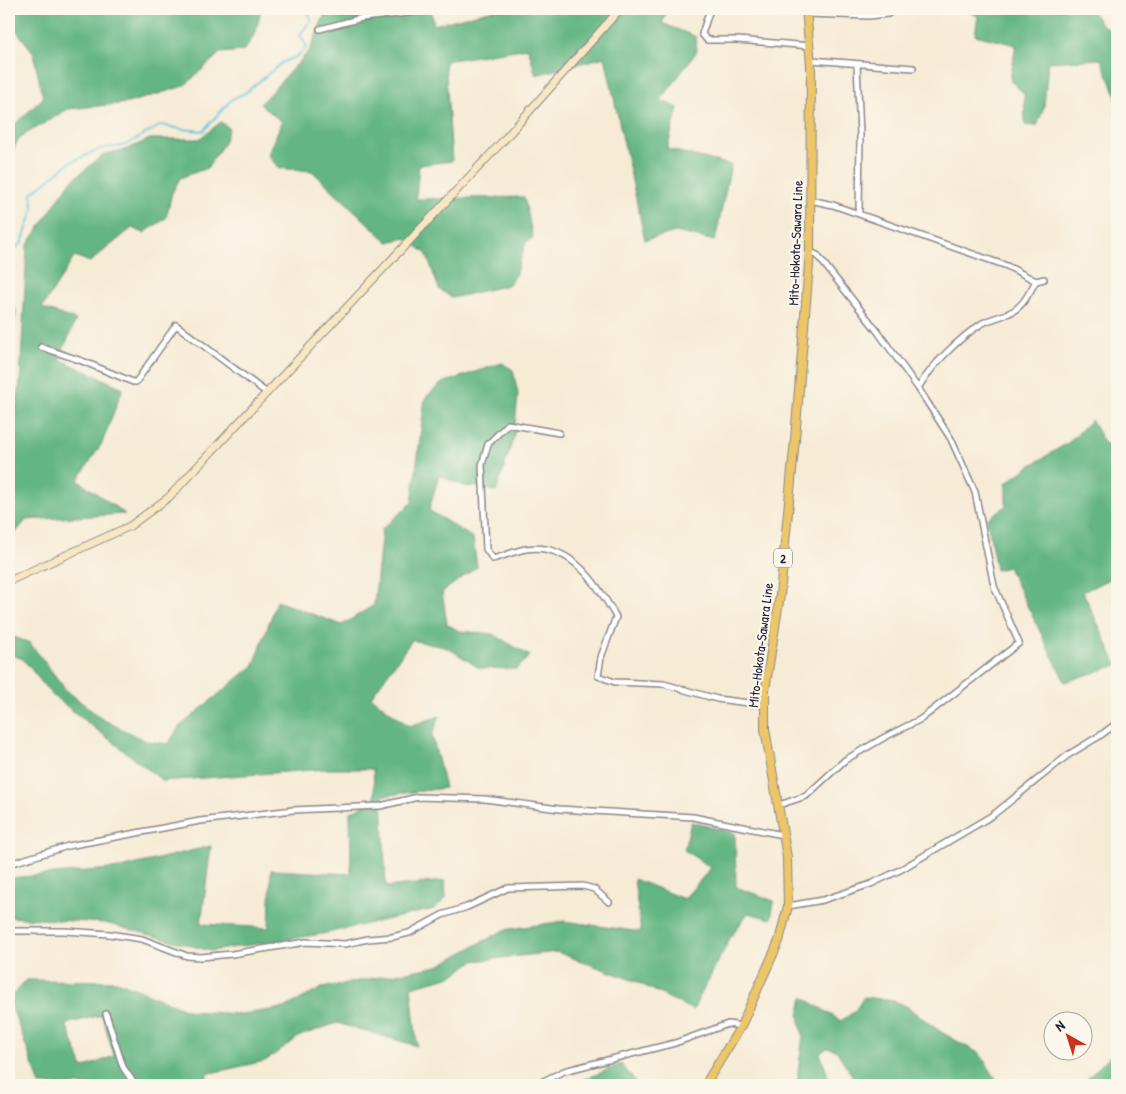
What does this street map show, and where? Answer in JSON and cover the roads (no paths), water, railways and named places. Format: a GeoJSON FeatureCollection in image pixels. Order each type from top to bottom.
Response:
{"type":"FeatureCollection","features":[{"type":"Feature","properties":{"kind":"main road","name":"Mito-Hokota-Sawara Line"},"geometry":{"type":"LineString","coordinates":[[705,1085],[741,1026],[779,941],[788,906],[787,857],[765,729],[764,705],[780,595],[788,517],[810,252],[811,60],[806,11]]}},
{"type":"Feature","properties":{"kind":"street"},"geometry":{"type":"LineString","coordinates":[[320,30],[362,18],[444,9]]}},
{"type":"Feature","properties":{"kind":"street"},"geometry":{"type":"LineString","coordinates":[[9,581],[122,530],[155,508],[176,490],[495,149],[620,9]]}},
{"type":"Feature","properties":{"kind":"street"},"geometry":{"type":"LineString","coordinates":[[710,9],[702,34],[707,40],[737,40],[810,46]]}},
{"type":"Feature","properties":{"kind":"street"},"geometry":{"type":"LineString","coordinates":[[806,11],[870,16],[888,14]]}},
{"type":"Feature","properties":{"kind":"street"},"geometry":{"type":"LineString","coordinates":[[811,60],[913,68]]}},
{"type":"Feature","properties":{"kind":"street"},"geometry":{"type":"LineString","coordinates":[[857,64],[860,135],[859,214]]}},
{"type":"Feature","properties":{"kind":"street"},"geometry":{"type":"LineString","coordinates":[[810,200],[834,205],[1007,266],[1036,280],[1044,279]]}},
{"type":"Feature","properties":{"kind":"street"},"geometry":{"type":"LineString","coordinates":[[779,805],[806,796],[845,760],[921,719],[1019,643],[994,586],[975,492],[951,439],[878,332],[817,255],[810,252]]}},
{"type":"Feature","properties":{"kind":"street"},"geometry":{"type":"LineString","coordinates":[[918,388],[925,376],[941,357],[981,324],[1012,312],[1023,303],[1036,280]]}},
{"type":"Feature","properties":{"kind":"street"},"geometry":{"type":"LineString","coordinates":[[41,347],[136,382],[176,325],[267,393]]}},
{"type":"Feature","properties":{"kind":"street"},"geometry":{"type":"LineString","coordinates":[[559,433],[508,424],[488,444],[482,465],[486,549],[493,559],[527,549],[549,549],[571,559],[581,567],[599,588],[616,616],[601,657],[598,676],[615,682],[664,684],[718,698],[764,705]]}},
{"type":"Feature","properties":{"kind":"street"},"geometry":{"type":"LineString","coordinates":[[788,906],[823,900],[871,884],[900,870],[993,815],[1068,755],[1117,723]]}},
{"type":"Feature","properties":{"kind":"street"},"geometry":{"type":"LineString","coordinates":[[9,864],[68,846],[200,821],[293,810],[380,806],[418,797],[485,799],[559,809],[693,817],[784,834]]}},
{"type":"Feature","properties":{"kind":"street"},"geometry":{"type":"LineString","coordinates":[[9,930],[55,930],[109,934],[142,939],[187,956],[202,957],[306,942],[345,944],[392,937],[409,933],[442,915],[466,907],[508,888],[583,886],[594,889],[608,902]]}},
{"type":"Feature","properties":{"kind":"street"},"geometry":{"type":"LineString","coordinates":[[106,1014],[123,1067],[135,1085]]}},
{"type":"Feature","properties":{"kind":"street"},"geometry":{"type":"LineString","coordinates":[[535,1085],[543,1084],[564,1071],[675,1043],[728,1024],[741,1026]]}},
{"type":"Feature","properties":{"kind":"waterway"},"geometry":{"type":"LineString","coordinates":[[9,253],[22,243],[33,210],[32,193],[69,163],[100,149],[126,145],[161,125],[203,131],[232,99],[245,93],[283,62],[296,57],[307,47],[300,35],[311,20],[307,9]]}},
{"type":"Feature","properties":{"kind":"waterway"},"geometry":{"type":"LineString","coordinates":[[9,298],[16,312],[9,353]]}}]}
